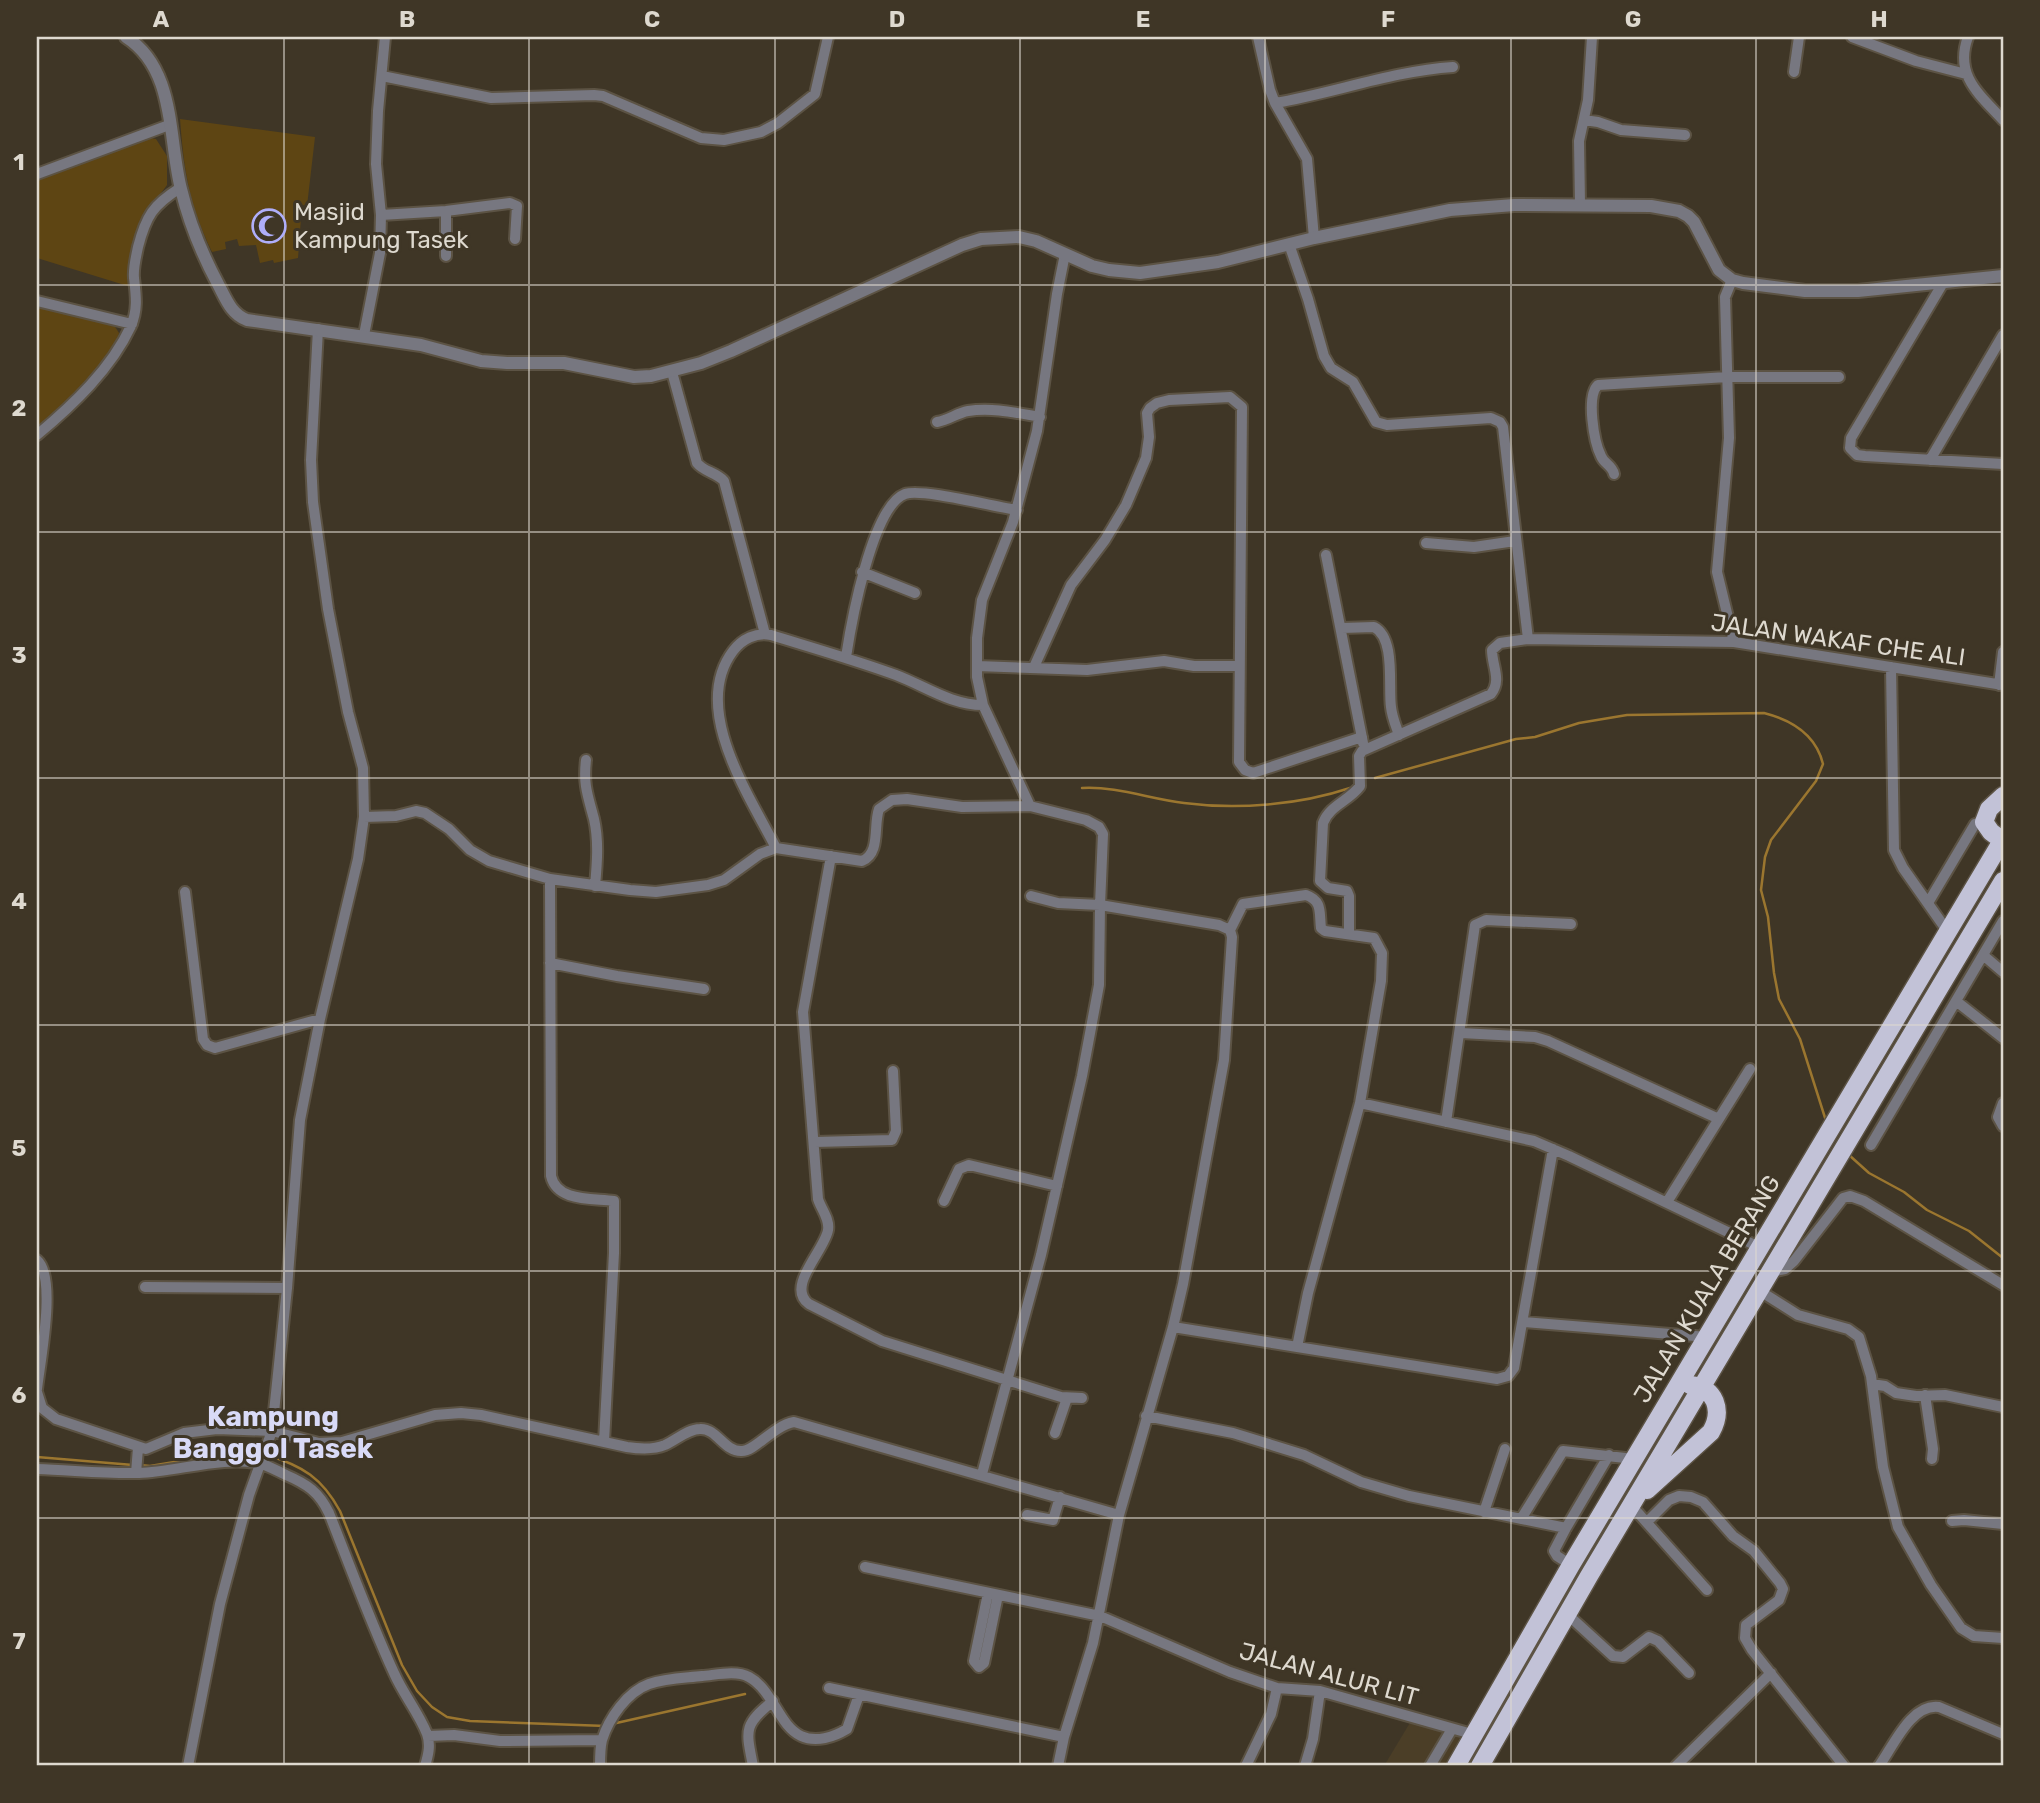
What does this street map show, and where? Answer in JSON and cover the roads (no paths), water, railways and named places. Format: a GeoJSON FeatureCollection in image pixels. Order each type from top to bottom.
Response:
{"type":"FeatureCollection","features":[{"type":"Feature","properties":{"kind":"highway"},"geometry":{"type":"LineString","coordinates":[[2003,796],[1989,809],[1984,822],[1991,832],[2003,840]]}},
{"type":"Feature","properties":{"kind":"highway","name":"JALAN KUALA BERANG"},"geometry":{"type":"LineString","coordinates":[[1456,1766],[1472,1734],[1666,1404],[2003,840]]}},
{"type":"Feature","properties":{"kind":"highway","name":"JALAN KUALA BERANG"},"geometry":{"type":"LineString","coordinates":[[1480,1766],[1632,1503],[2003,881]]}},
{"type":"Feature","properties":{"kind":"highway"},"geometry":{"type":"LineString","coordinates":[[1632,1503],[1700,1442],[1717,1421],[1716,1402],[1701,1388],[1686,1385],[1666,1404]]}},
{"type":"Feature","properties":{"kind":"street"},"geometry":{"type":"LineString","coordinates":[[126,37],[144,53],[155,69],[165,99],[180,188],[197,240],[214,277],[236,314],[247,320],[421,345],[481,361],[564,363],[634,377],[673,372],[731,351],[962,245],[981,239],[1019,237],[1092,266],[1140,273],[1218,262],[1314,237],[1450,210],[1514,205],[1651,206],[1679,211],[1694,222],[1718,270],[1732,280],[1772,288],[1858,291],[2003,276]]}},
{"type":"Feature","properties":{"kind":"street"},"geometry":{"type":"LineString","coordinates":[[364,335],[378,268],[381,215],[376,164],[385,37]]}},
{"type":"Feature","properties":{"kind":"street"},"geometry":{"type":"LineString","coordinates":[[382,76],[491,98],[603,96],[701,138],[724,140],[761,132],[809,100],[818,88],[828,37]]}},
{"type":"Feature","properties":{"kind":"street"},"geometry":{"type":"LineString","coordinates":[[1258,37],[1275,103],[1307,159],[1314,237]]}},
{"type":"Feature","properties":{"kind":"street"},"geometry":{"type":"LineString","coordinates":[[1580,204],[1578,158],[1590,77],[1592,37]]}},
{"type":"Feature","properties":{"kind":"street"},"geometry":{"type":"LineString","coordinates":[[1794,72],[1799,37]]}},
{"type":"Feature","properties":{"kind":"street"},"geometry":{"type":"LineString","coordinates":[[1852,37],[1916,61],[1966,74]]}},
{"type":"Feature","properties":{"kind":"street"},"geometry":{"type":"LineString","coordinates":[[1968,37],[1962,60],[1966,74],[1972,85],[2003,120]]}},
{"type":"Feature","properties":{"kind":"street"},"geometry":{"type":"LineString","coordinates":[[1275,103],[1428,69],[1453,67]]}},
{"type":"Feature","properties":{"kind":"street"},"geometry":{"type":"LineString","coordinates":[[1584,120],[1621,130],[1685,135]]}},
{"type":"Feature","properties":{"kind":"street"},"geometry":{"type":"LineString","coordinates":[[37,174],[169,125]]}},
{"type":"Feature","properties":{"kind":"street"},"geometry":{"type":"LineString","coordinates":[[37,435],[68,409],[94,380],[132,324],[137,302],[134,267],[146,220],[163,199],[180,188]]}},
{"type":"Feature","properties":{"kind":"street"},"geometry":{"type":"LineString","coordinates":[[381,215],[446,211],[510,202],[515,204],[517,211],[515,239]]}},
{"type":"Feature","properties":{"kind":"street"},"geometry":{"type":"LineString","coordinates":[[446,211],[446,256]]}},
{"type":"Feature","properties":{"kind":"street"},"geometry":{"type":"LineString","coordinates":[[1289,244],[1324,356],[1331,368],[1353,382],[1376,422],[1387,425],[1491,418],[1500,422],[1503,427],[1528,639]]}},
{"type":"Feature","properties":{"kind":"street"},"geometry":{"type":"LineString","coordinates":[[1030,806],[983,705],[977,666],[979,613],[1017,510],[1040,416],[1057,294],[1066,254]]}},
{"type":"Feature","properties":{"kind":"street"},"geometry":{"type":"LineString","coordinates":[[1732,280],[1725,298],[1729,438],[1717,572],[1734,642]]}},
{"type":"Feature","properties":{"kind":"street"},"geometry":{"type":"LineString","coordinates":[[1943,283],[1849,443],[1852,452],[1865,456],[2003,464]]}},
{"type":"Feature","properties":{"kind":"street"},"geometry":{"type":"LineString","coordinates":[[37,301],[132,324]]}},
{"type":"Feature","properties":{"kind":"street"},"geometry":{"type":"LineString","coordinates":[[188,1766],[220,1604],[249,1495],[271,1433],[287,1288],[300,1120],[320,1019],[347,910],[364,817],[363,768],[348,712],[328,609],[313,502],[311,460],[318,329]]}},
{"type":"Feature","properties":{"kind":"street"},"geometry":{"type":"LineString","coordinates":[[1930,460],[2003,335]]}},
{"type":"Feature","properties":{"kind":"street"},"geometry":{"type":"LineString","coordinates":[[673,372],[697,463],[704,469],[719,474],[724,481],[765,634]]}},
{"type":"Feature","properties":{"kind":"street"},"geometry":{"type":"LineString","coordinates":[[1614,474],[1601,457],[1594,430],[1591,402],[1598,385],[1727,377],[1839,377]]}},
{"type":"Feature","properties":{"kind":"street"},"geometry":{"type":"LineString","coordinates":[[977,666],[1087,670],[1164,661],[1194,666],[1238,666],[1242,407],[1230,397],[1170,400],[1150,408],[1147,413],[1149,436],[1146,458],[1126,505],[1105,540],[1071,585],[1034,667]]}},
{"type":"Feature","properties":{"kind":"street"},"geometry":{"type":"LineString","coordinates":[[937,422],[986,409],[1040,416]]}},
{"type":"Feature","properties":{"kind":"street"},"geometry":{"type":"LineString","coordinates":[[846,657],[862,572],[888,509],[905,494],[916,492],[1017,510]]}},
{"type":"Feature","properties":{"kind":"street"},"geometry":{"type":"LineString","coordinates":[[1426,543],[1474,547],[1515,541]]}},
{"type":"Feature","properties":{"kind":"street"},"geometry":{"type":"LineString","coordinates":[[1326,555],[1363,743],[1359,756],[1360,786],[1351,798],[1330,811],[1323,823],[1320,881],[1328,888],[1347,891],[1349,934]]}},
{"type":"Feature","properties":{"kind":"street"},"geometry":{"type":"LineString","coordinates":[[862,572],[915,593]]}},
{"type":"Feature","properties":{"kind":"street"},"geometry":{"type":"LineString","coordinates":[[1342,628],[1374,627],[1383,634],[1390,663],[1391,711],[1399,735]]}},
{"type":"Feature","properties":{"kind":"street"},"geometry":{"type":"LineString","coordinates":[[776,848],[723,738],[720,677],[727,659],[737,646],[749,637],[765,634],[846,657],[910,680],[952,700],[983,705]]}},
{"type":"Feature","properties":{"kind":"street","name":"JALAN WAKAF CHE ALI"},"geometry":{"type":"LineString","coordinates":[[1238,666],[1239,762],[1245,770],[1253,773],[1399,735],[1491,694],[1497,686],[1491,654],[1494,647],[1500,643],[1528,639],[1734,642],[2001,685]]}},
{"type":"Feature","properties":{"kind":"street"},"geometry":{"type":"LineString","coordinates":[[2001,685],[2003,652]]}},
{"type":"Feature","properties":{"kind":"street"},"geometry":{"type":"LineString","coordinates":[[1891,667],[1894,850],[1903,868],[1948,932]]}},
{"type":"Feature","properties":{"kind":"street"},"geometry":{"type":"LineString","coordinates":[[586,760],[584,781],[597,843],[595,886]]}},
{"type":"Feature","properties":{"kind":"street"},"geometry":{"type":"LineString","coordinates":[[364,817],[396,816],[416,811],[425,813],[449,829],[470,850],[489,861],[550,879],[656,892],[708,886],[724,880],[760,854],[776,848],[862,861],[867,859],[873,849],[880,809],[892,800],[907,799],[962,807],[1030,806],[1086,820],[1099,827],[1103,834],[1096,1010],[1057,1186],[982,1474]]}},
{"type":"Feature","properties":{"kind":"street"},"geometry":{"type":"LineString","coordinates":[[1928,903],[1975,824],[1984,822]]}},
{"type":"Feature","properties":{"kind":"street"},"geometry":{"type":"LineString","coordinates":[[831,856],[803,1012],[818,1199],[827,1219],[828,1230],[806,1275],[801,1291],[804,1301],[872,1337],[1008,1381],[1067,1398],[1082,1398]]}},
{"type":"Feature","properties":{"kind":"street"},"geometry":{"type":"LineString","coordinates":[[550,879],[552,1183],[565,1195],[614,1201],[614,1253],[604,1442]]}},
{"type":"Feature","properties":{"kind":"street"},"geometry":{"type":"LineString","coordinates":[[185,892],[203,1039],[207,1045],[215,1048],[320,1019]]}},
{"type":"Feature","properties":{"kind":"street"},"geometry":{"type":"LineString","coordinates":[[1058,1766],[1100,1616],[1119,1514],[1173,1327],[1197,1214],[1224,1060],[1232,950],[1230,930],[1243,904],[1306,895],[1314,898],[1320,906],[1321,928],[1374,938],[1382,953],[1381,981],[1360,1102],[1308,1293],[1297,1347]]}},
{"type":"Feature","properties":{"kind":"street"},"geometry":{"type":"LineString","coordinates":[[1031,896],[1058,903],[1100,905],[1219,925],[1230,930]]}},
{"type":"Feature","properties":{"kind":"street"},"geometry":{"type":"LineString","coordinates":[[1446,1122],[1475,925],[1486,920],[1571,924]]}},
{"type":"Feature","properties":{"kind":"street"},"geometry":{"type":"LineString","coordinates":[[1871,1145],[2003,921]]}},
{"type":"Feature","properties":{"kind":"street"},"geometry":{"type":"LineString","coordinates":[[1983,955],[2003,972]]}},
{"type":"Feature","properties":{"kind":"street"},"geometry":{"type":"LineString","coordinates":[[550,963],[705,989]]}},
{"type":"Feature","properties":{"kind":"street"},"geometry":{"type":"LineString","coordinates":[[1956,1001],[2003,1038]]}},
{"type":"Feature","properties":{"kind":"street"},"geometry":{"type":"LineString","coordinates":[[1461,1033],[1535,1037],[1548,1041],[1719,1119]]}},
{"type":"Feature","properties":{"kind":"street"},"geometry":{"type":"LineString","coordinates":[[1667,1202],[1750,1069]]}},
{"type":"Feature","properties":{"kind":"street"},"geometry":{"type":"LineString","coordinates":[[815,1142],[892,1140],[896,1131],[893,1071]]}},
{"type":"Feature","properties":{"kind":"street"},"geometry":{"type":"LineString","coordinates":[[1882,1084],[1900,1095]]}},
{"type":"Feature","properties":{"kind":"street"},"geometry":{"type":"LineString","coordinates":[[1360,1102],[1534,1141],[1761,1248]]}},
{"type":"Feature","properties":{"kind":"street"},"geometry":{"type":"LineString","coordinates":[[2003,1103],[1998,1117],[2003,1126]]}},
{"type":"Feature","properties":{"kind":"street"},"geometry":{"type":"LineString","coordinates":[[1173,1327],[1503,1379],[1513,1373],[1553,1149]]}},
{"type":"Feature","properties":{"kind":"street"},"geometry":{"type":"LineString","coordinates":[[944,1202],[959,1169],[969,1164],[1057,1186]]}},
{"type":"Feature","properties":{"kind":"street"},"geometry":{"type":"LineString","coordinates":[[1771,1272],[1785,1269],[1794,1261],[1843,1198],[1850,1196],[1864,1200],[2003,1285]]}},
{"type":"Feature","properties":{"kind":"street"},"geometry":{"type":"LineString","coordinates":[[37,1260],[45,1271],[46,1311],[37,1390],[42,1408],[56,1419],[138,1452],[184,1433],[217,1429],[271,1433],[319,1443],[342,1442],[435,1415],[460,1413],[647,1449],[664,1446],[702,1429],[709,1431],[730,1448],[742,1451],[751,1448],[782,1425],[794,1422],[1119,1514]]}},
{"type":"Feature","properties":{"kind":"street"},"geometry":{"type":"LineString","coordinates":[[145,1287],[287,1288]]}},
{"type":"Feature","properties":{"kind":"street"},"geometry":{"type":"LineString","coordinates":[[1760,1291],[1798,1315],[1855,1333],[1862,1344],[1872,1384],[1883,1467],[1898,1527],[1931,1585],[1961,1628],[1974,1636],[2003,1638]]}},
{"type":"Feature","properties":{"kind":"street"},"geometry":{"type":"LineString","coordinates":[[1523,1322],[1707,1337]]}},
{"type":"Feature","properties":{"kind":"street"},"geometry":{"type":"LineString","coordinates":[[1872,1384],[1885,1386],[1896,1392],[1945,1395],[2003,1407]]}},
{"type":"Feature","properties":{"kind":"street"},"geometry":{"type":"LineString","coordinates":[[1925,1395],[1932,1459]]}},
{"type":"Feature","properties":{"kind":"street"},"geometry":{"type":"LineString","coordinates":[[1055,1433],[1067,1398]]}},
{"type":"Feature","properties":{"kind":"street"},"geometry":{"type":"LineString","coordinates":[[1146,1416],[1233,1433],[1304,1455],[1361,1482],[1409,1496],[1566,1528]]}},
{"type":"Feature","properties":{"kind":"street"},"geometry":{"type":"LineString","coordinates":[[1484,1512],[1505,1448]]}},
{"type":"Feature","properties":{"kind":"street"},"geometry":{"type":"LineString","coordinates":[[1521,1519],[1563,1451],[1634,1459]]}},
{"type":"Feature","properties":{"kind":"street"},"geometry":{"type":"LineString","coordinates":[[137,1471],[138,1452]]}},
{"type":"Feature","properties":{"kind":"street"},"geometry":{"type":"LineString","coordinates":[[1571,1565],[1555,1554],[1566,1528],[1609,1455]]}},
{"type":"Feature","properties":{"kind":"street"},"geometry":{"type":"LineString","coordinates":[[37,1469],[164,1472],[214,1464],[262,1463],[309,1486],[320,1496],[329,1513],[383,1651],[428,1736],[429,1751],[425,1766]]}},
{"type":"Feature","properties":{"kind":"street"},"geometry":{"type":"LineString","coordinates":[[1648,1521],[1669,1500],[1679,1496],[1691,1497],[1703,1502],[1733,1536],[1754,1551],[1783,1589],[1779,1600],[1750,1621],[1744,1632],[1748,1643],[1844,1766]]}},
{"type":"Feature","properties":{"kind":"street"},"geometry":{"type":"LineString","coordinates":[[1027,1515],[1053,1520],[1060,1497]]}},
{"type":"Feature","properties":{"kind":"street"},"geometry":{"type":"LineString","coordinates":[[1632,1503],[1707,1590]]}},
{"type":"Feature","properties":{"kind":"street"},"geometry":{"type":"LineString","coordinates":[[1952,1521],[2003,1524]]}},
{"type":"Feature","properties":{"kind":"street","name":"JALAN ALUR LIT"},"geometry":{"type":"LineString","coordinates":[[865,1567],[1100,1616],[1230,1672],[1278,1688],[1320,1691],[1472,1734]]}},
{"type":"Feature","properties":{"kind":"street"},"geometry":{"type":"LineString","coordinates":[[993,1594],[984,1663],[979,1667],[974,1661],[993,1594]]}},
{"type":"Feature","properties":{"kind":"street"},"geometry":{"type":"LineString","coordinates":[[1567,1614],[1613,1656],[1623,1657],[1650,1637],[1658,1641],[1689,1673]]}},
{"type":"Feature","properties":{"kind":"street"},"geometry":{"type":"LineString","coordinates":[[600,1766],[602,1741],[616,1712],[634,1692],[662,1680],[734,1673],[747,1676],[773,1701],[790,1727],[799,1735],[821,1739],[836,1736],[847,1729],[859,1695]]}},
{"type":"Feature","properties":{"kind":"street"},"geometry":{"type":"LineString","coordinates":[[1675,1766],[1771,1673]]}},
{"type":"Feature","properties":{"kind":"street"},"geometry":{"type":"LineString","coordinates":[[829,1688],[1064,1737]]}},
{"type":"Feature","properties":{"kind":"street"},"geometry":{"type":"LineString","coordinates":[[1246,1766],[1271,1714],[1278,1688]]}},
{"type":"Feature","properties":{"kind":"street"},"geometry":{"type":"LineString","coordinates":[[1305,1766],[1313,1739],[1320,1691]]}},
{"type":"Feature","properties":{"kind":"street"},"geometry":{"type":"LineString","coordinates":[[753,1766],[748,1728],[754,1717],[773,1701]]}},
{"type":"Feature","properties":{"kind":"street"},"geometry":{"type":"LineString","coordinates":[[1879,1766],[1915,1714],[1927,1707],[1938,1707],[2003,1734]]}},
{"type":"Feature","properties":{"kind":"street"},"geometry":{"type":"LineString","coordinates":[[1430,1766],[1451,1729]]}},
{"type":"Feature","properties":{"kind":"street"},"geometry":{"type":"LineString","coordinates":[[428,1736],[454,1735],[500,1741],[602,1741]]}},
{"type":"Feature","properties":{"kind":"waterway"},"geometry":{"type":"LineString","coordinates":[[1375,778],[1579,723],[1627,715],[1764,713],[1801,730],[1815,745],[1823,764],[1816,781],[1771,840],[1765,857],[1761,890],[1768,917],[1779,999],[1800,1039],[1827,1124]]}},
{"type":"Feature","properties":{"kind":"waterway"},"geometry":{"type":"LineString","coordinates":[[1082,788],[1107,789],[1184,803],[1225,806],[1289,802],[1350,788]]}},
{"type":"Feature","properties":{"kind":"waterway"},"geometry":{"type":"LineString","coordinates":[[1849,1155],[1869,1173],[1904,1192],[1927,1210],[1969,1231],[2003,1258]]}},
{"type":"Feature","properties":{"kind":"waterway"},"geometry":{"type":"LineString","coordinates":[[139,1465],[150,1466],[235,1452],[261,1453]]}},
{"type":"Feature","properties":{"kind":"waterway"},"geometry":{"type":"LineString","coordinates":[[267,1455],[310,1475],[333,1500],[340,1511],[402,1665],[417,1691],[432,1707],[447,1717],[470,1721],[606,1726]]}},
{"type":"Feature","properties":{"kind":"waterway"},"geometry":{"type":"LineString","coordinates":[[37,1457],[133,1465]]}},
{"type":"Feature","properties":{"kind":"waterway"},"geometry":{"type":"LineString","coordinates":[[612,1724],[745,1694]]}},
{"type":"Feature","properties":{"kind":"place","name":"Masjid Kampung Tasek"},"geometry":{"type":"Point","coordinates":[269,226]}},
{"type":"Feature","properties":{"kind":"district","name":"Kampung Banggol Tasek"},"geometry":{"type":"Point","coordinates":[273,1432]}}]}
